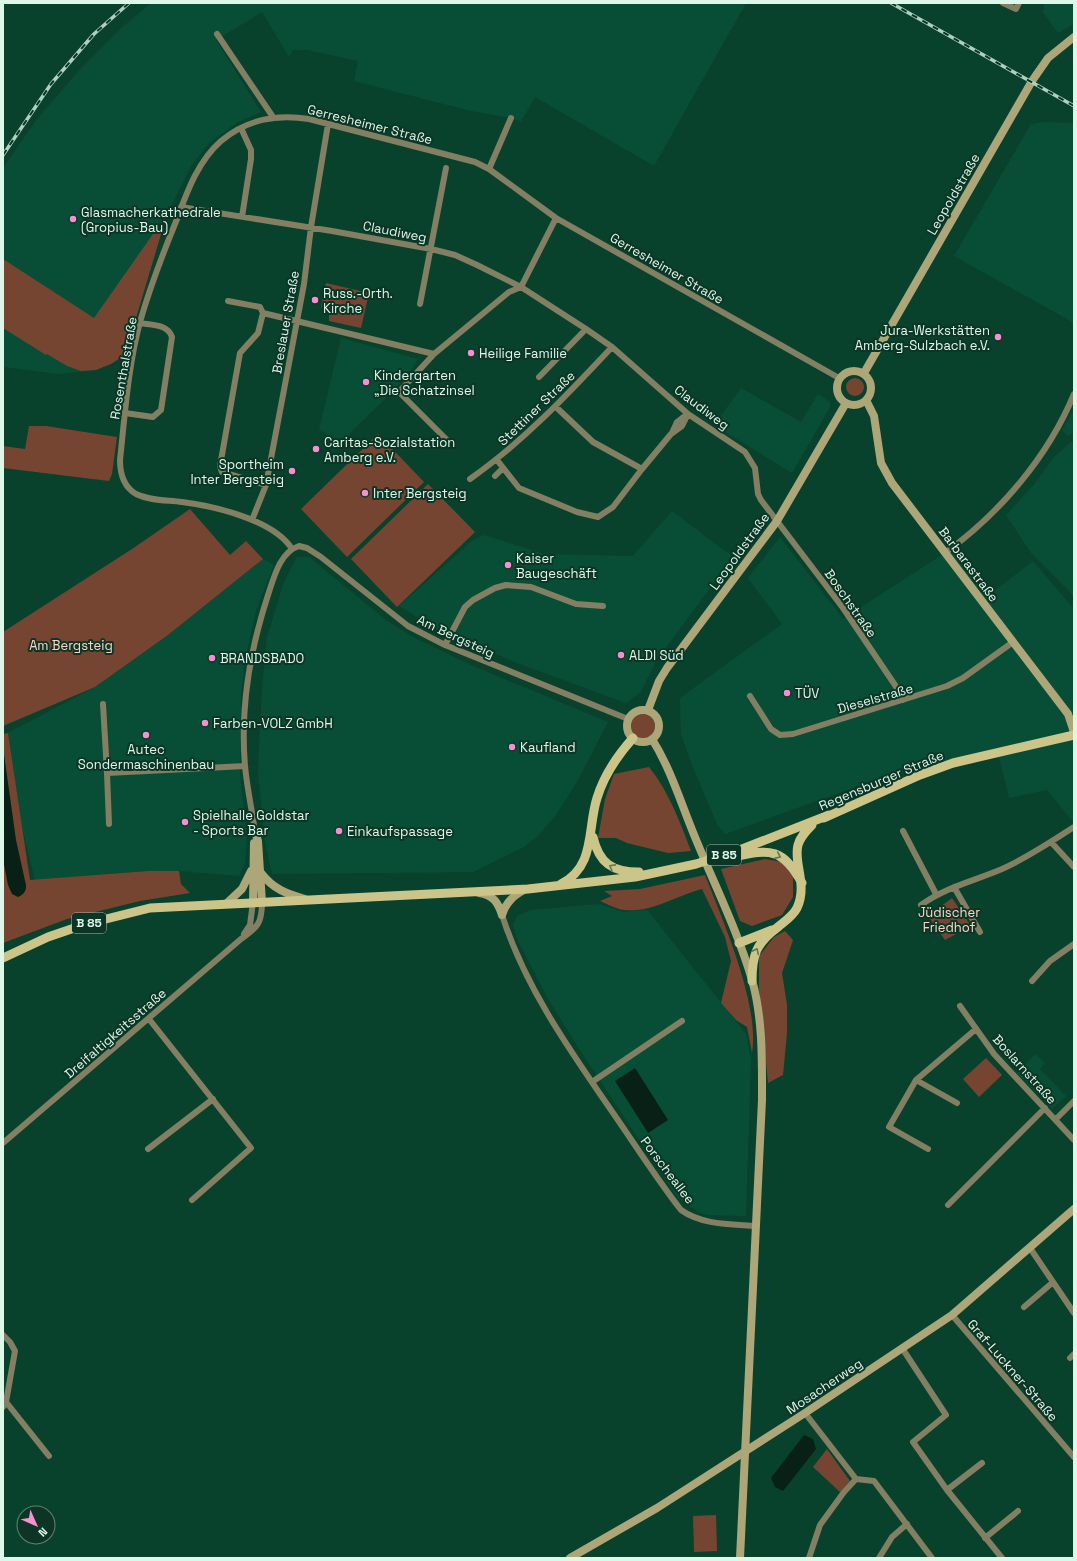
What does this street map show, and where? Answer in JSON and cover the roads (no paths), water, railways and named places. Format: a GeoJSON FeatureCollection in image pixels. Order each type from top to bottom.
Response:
{"type":"FeatureCollection","features":[{"type":"Feature","properties":{"kind":"main road","name":"Regensburger Straße"},"geometry":{"type":"LineString","coordinates":[[727,859],[812,825],[829,815],[920,775],[953,763],[1074,733]]}},
{"type":"Feature","properties":{"kind":"main road"},"geometry":{"type":"LineString","coordinates":[[560,884],[571,877],[584,862],[590,845],[594,808],[603,782],[615,759],[633,738]]}},
{"type":"Feature","properties":{"kind":"main road","name":"B 85"},"geometry":{"type":"LineString","coordinates":[[3,958],[48,937],[121,914],[150,908],[530,888],[560,884],[606,881],[664,872],[737,851],[829,815]]}},
{"type":"Feature","properties":{"kind":"main road"},"geometry":{"type":"LineString","coordinates":[[740,943],[777,927],[785,922],[797,909],[802,883],[797,855],[798,846],[801,838],[812,825]]}},
{"type":"Feature","properties":{"kind":"main road"},"geometry":{"type":"LineString","coordinates":[[591,830],[598,854],[604,862],[617,870],[632,872],[664,872]]}},
{"type":"Feature","properties":{"kind":"main road"},"geometry":{"type":"LineString","coordinates":[[727,859],[757,853],[777,854],[790,863],[802,883]]}},
{"type":"Feature","properties":{"kind":"main road","name":"B 85"},"geometry":{"type":"LineString","coordinates":[[530,888],[545,890],[606,886],[656,879],[727,859]]}},
{"type":"Feature","properties":{"kind":"main road"},"geometry":{"type":"LineString","coordinates":[[752,981],[754,952],[759,944],[777,927]]}},
{"type":"Feature","properties":{"kind":"street"},"geometry":{"type":"LineString","coordinates":[[1004,3],[1016,9],[1019,3]]}},
{"type":"Feature","properties":{"kind":"street"},"geometry":{"type":"LineString","coordinates":[[217,34],[273,117]]}},
{"type":"Feature","properties":{"kind":"street","name":"Leopoldstraße"},"geometry":{"type":"LineString","coordinates":[[864,373],[1023,96],[1040,69],[1059,47],[1074,36]]}},
{"type":"Feature","properties":{"kind":"street","name":"Rosenthalstraße"},"geometry":{"type":"LineString","coordinates":[[291,117],[273,117],[241,128],[221,141],[201,164],[181,207],[156,273],[140,323],[125,413],[120,474],[129,488],[136,494],[148,498],[183,502],[252,520],[282,536],[292,549]]}},
{"type":"Feature","properties":{"kind":"street","name":"Gerresheimer Straße"},"geometry":{"type":"LineString","coordinates":[[291,117],[328,124],[475,162],[489,169],[556,218],[839,378]]}},
{"type":"Feature","properties":{"kind":"street"},"geometry":{"type":"LineString","coordinates":[[489,169],[511,118]]}},
{"type":"Feature","properties":{"kind":"street","name":"Breslauer Straße"},"geometry":{"type":"LineString","coordinates":[[252,520],[266,485],[297,320],[328,124]]}},
{"type":"Feature","properties":{"kind":"street"},"geometry":{"type":"LineString","coordinates":[[241,128],[250,150],[251,160],[242,217]]}},
{"type":"Feature","properties":{"kind":"street"},"geometry":{"type":"LineString","coordinates":[[420,304],[446,168]]}},
{"type":"Feature","properties":{"kind":"street","name":"Claudiweg"},"geometry":{"type":"LineString","coordinates":[[181,207],[311,227],[431,249],[455,255],[521,287],[586,328],[612,347],[688,414],[745,452],[755,468],[758,494],[777,521]]}},
{"type":"Feature","properties":{"kind":"street"},"geometry":{"type":"LineString","coordinates":[[447,440],[399,392],[434,354],[509,292],[521,287],[556,218]]}},
{"type":"Feature","properties":{"kind":"street"},"geometry":{"type":"LineString","coordinates":[[228,301],[260,307],[263,312],[434,354]]}},
{"type":"Feature","properties":{"kind":"street"},"geometry":{"type":"LineString","coordinates":[[263,312],[258,333],[240,353],[220,466],[222,472],[266,485]]}},
{"type":"Feature","properties":{"kind":"street"},"geometry":{"type":"LineString","coordinates":[[125,413],[153,418],[160,410],[172,337],[171,332],[167,328],[140,323]]}},
{"type":"Feature","properties":{"kind":"street"},"geometry":{"type":"LineString","coordinates":[[539,377],[586,328]]}},
{"type":"Feature","properties":{"kind":"street","name":"Stettiner Straße"},"geometry":{"type":"LineString","coordinates":[[470,479],[497,460],[556,407],[612,347]]}},
{"type":"Feature","properties":{"kind":"street"},"geometry":{"type":"LineString","coordinates":[[859,370],[864,373],[868,376],[872,386],[866,400],[856,405],[846,403],[841,399],[837,389],[839,378],[848,371],[859,370]]}},
{"type":"Feature","properties":{"kind":"street"},"geometry":{"type":"LineString","coordinates":[[945,553],[981,523],[1026,475],[1044,451],[1074,394]]}},
{"type":"Feature","properties":{"kind":"street","name":"Barbarastraße"},"geometry":{"type":"LineString","coordinates":[[866,400],[874,416],[879,451],[886,473],[1013,642],[1071,715],[1074,733]]}},
{"type":"Feature","properties":{"kind":"street","name":"Leopoldstraße"},"geometry":{"type":"LineString","coordinates":[[648,710],[659,682],[667,668],[777,521],[846,403]]}},
{"type":"Feature","properties":{"kind":"street"},"geometry":{"type":"LineString","coordinates":[[556,407],[592,442],[642,469]]}},
{"type":"Feature","properties":{"kind":"street"},"geometry":{"type":"LineString","coordinates":[[497,460],[519,488],[577,512],[598,517],[613,508],[642,469],[671,434],[677,422],[688,414]]}},
{"type":"Feature","properties":{"kind":"street"},"geometry":{"type":"LineString","coordinates":[[495,476],[503,468]]}},
{"type":"Feature","properties":{"kind":"street","name":"Boschstraße"},"geometry":{"type":"LineString","coordinates":[[777,521],[780,528],[843,608],[899,691],[903,700]]}},
{"type":"Feature","properties":{"kind":"street","name":"Am Bergsteig"},"geometry":{"type":"LineString","coordinates":[[292,549],[299,546],[307,548],[321,557],[408,626],[445,645],[628,719]]}},
{"type":"Feature","properties":{"kind":"street"},"geometry":{"type":"LineString","coordinates":[[258,902],[261,873],[258,841],[255,832],[245,766],[245,694],[251,658],[271,587],[284,557],[292,549]]}},
{"type":"Feature","properties":{"kind":"street"},"geometry":{"type":"LineString","coordinates":[[445,645],[465,607],[484,593],[500,586],[517,585],[530,587],[576,604],[603,606]]}},
{"type":"Feature","properties":{"kind":"street","name":"Dieselstraße"},"geometry":{"type":"LineString","coordinates":[[750,696],[771,729],[780,736],[794,734],[947,686],[963,678],[1013,642]]}},
{"type":"Feature","properties":{"kind":"street"},"geometry":{"type":"LineString","coordinates":[[103,704],[109,824]]}},
{"type":"Feature","properties":{"kind":"street"},"geometry":{"type":"LineString","coordinates":[[639,710],[648,710],[654,713],[659,722],[658,733],[652,739],[645,742],[633,738],[628,731],[628,719],[634,712],[639,710]]}},
{"type":"Feature","properties":{"kind":"street"},"geometry":{"type":"LineString","coordinates":[[652,739],[670,771],[697,842],[740,943],[752,981],[759,1026],[762,1063],[756,1226],[742,1488],[740,1558]]}},
{"type":"Feature","properties":{"kind":"street"},"geometry":{"type":"LineString","coordinates":[[107,773],[245,766]]}},
{"type":"Feature","properties":{"kind":"street"},"geometry":{"type":"LineString","coordinates":[[921,905],[936,894],[1003,868],[1051,842],[1074,827]]}},
{"type":"Feature","properties":{"kind":"street"},"geometry":{"type":"LineString","coordinates":[[903,831],[936,894]]}},
{"type":"Feature","properties":{"kind":"street"},"geometry":{"type":"LineString","coordinates":[[255,832],[253,866],[258,902]]}},
{"type":"Feature","properties":{"kind":"street"},"geometry":{"type":"LineString","coordinates":[[1051,842],[1074,867]]}},
{"type":"Feature","properties":{"kind":"street"},"geometry":{"type":"LineString","coordinates":[[227,903],[242,889],[253,866]]}},
{"type":"Feature","properties":{"kind":"street"},"geometry":{"type":"LineString","coordinates":[[261,873],[266,880],[280,890],[306,899]]}},
{"type":"Feature","properties":{"kind":"street"},"geometry":{"type":"LineString","coordinates":[[954,887],[980,932]]}},
{"type":"Feature","properties":{"kind":"street"},"geometry":{"type":"LineString","coordinates":[[502,915],[504,908],[512,897],[530,888]]}},
{"type":"Feature","properties":{"kind":"street"},"geometry":{"type":"LineString","coordinates":[[469,891],[492,897],[500,908],[502,915]]}},
{"type":"Feature","properties":{"kind":"street","name":"Dreifaltigkeitsstraße"},"geometry":{"type":"LineString","coordinates":[[241,939],[250,926],[258,902]]}},
{"type":"Feature","properties":{"kind":"street","name":"Dreifaltigkeitsstraße"},"geometry":{"type":"LineString","coordinates":[[3,1143],[259,924],[262,917],[258,902]]}},
{"type":"Feature","properties":{"kind":"street","name":"Porscheallee"},"geometry":{"type":"LineString","coordinates":[[502,915],[514,950],[564,1041],[681,1210],[691,1217],[703,1221],[756,1226]]}},
{"type":"Feature","properties":{"kind":"street"},"geometry":{"type":"LineString","coordinates":[[1032,981],[1050,961],[1074,944]]}},
{"type":"Feature","properties":{"kind":"street","name":"Boslarnstraße"},"geometry":{"type":"LineString","coordinates":[[960,1006],[994,1054],[1074,1140]]}},
{"type":"Feature","properties":{"kind":"street"},"geometry":{"type":"LineString","coordinates":[[149,1019],[251,1148],[192,1200]]}},
{"type":"Feature","properties":{"kind":"street"},"geometry":{"type":"LineString","coordinates":[[592,1082],[682,1021]]}},
{"type":"Feature","properties":{"kind":"street","name":"Boslarnstraße"},"geometry":{"type":"LineString","coordinates":[[928,1149],[889,1127],[916,1080],[976,1029]]}},
{"type":"Feature","properties":{"kind":"street"},"geometry":{"type":"LineString","coordinates":[[916,1080],[957,1103]]}},
{"type":"Feature","properties":{"kind":"street"},"geometry":{"type":"LineString","coordinates":[[148,1149],[213,1099]]}},
{"type":"Feature","properties":{"kind":"street"},"geometry":{"type":"LineString","coordinates":[[1056,1119],[1074,1101]]}},
{"type":"Feature","properties":{"kind":"street"},"geometry":{"type":"LineString","coordinates":[[948,1205],[1045,1108]]}},
{"type":"Feature","properties":{"kind":"street","name":"Mosacherweg"},"geometry":{"type":"LineString","coordinates":[[570,1558],[657,1508],[805,1413],[952,1315],[1074,1209]]}},
{"type":"Feature","properties":{"kind":"street"},"geometry":{"type":"LineString","coordinates":[[1030,1248],[1052,1283],[1074,1313]]}},
{"type":"Feature","properties":{"kind":"street"},"geometry":{"type":"LineString","coordinates":[[1024,1307],[1052,1283]]}},
{"type":"Feature","properties":{"kind":"street","name":"Graf-Luckner-Straße"},"geometry":{"type":"LineString","coordinates":[[952,1315],[1074,1457]]}},
{"type":"Feature","properties":{"kind":"street"},"geometry":{"type":"LineString","coordinates":[[3,1335],[10,1342],[15,1351],[5,1404],[49,1456]]}},
{"type":"Feature","properties":{"kind":"street"},"geometry":{"type":"LineString","coordinates":[[902,1348],[946,1415],[913,1442],[947,1490],[1002,1558]]}},
{"type":"Feature","properties":{"kind":"street"},"geometry":{"type":"LineString","coordinates":[[805,1413],[856,1479],[874,1481],[932,1558]]}},
{"type":"Feature","properties":{"kind":"street"},"geometry":{"type":"LineString","coordinates":[[947,1490],[982,1463]]}},
{"type":"Feature","properties":{"kind":"street"},"geometry":{"type":"LineString","coordinates":[[809,1558],[820,1525],[844,1492],[856,1479]]}},
{"type":"Feature","properties":{"kind":"street"},"geometry":{"type":"LineString","coordinates":[[985,1538],[1018,1510]]}},
{"type":"Feature","properties":{"kind":"street"},"geometry":{"type":"LineString","coordinates":[[879,1558],[892,1537],[906,1524]]}},
{"type":"Feature","properties":{"kind":"railway"},"geometry":{"type":"LineString","coordinates":[[3,155],[51,84],[94,34],[129,3]]}},
{"type":"Feature","properties":{"kind":"railway"},"geometry":{"type":"LineString","coordinates":[[891,3],[1074,106]]}},
{"type":"Feature","properties":{"kind":"place","name":"Glasmacherkathedrale (Gropius-Bau)"},"geometry":{"type":"Point","coordinates":[73,219]}},
{"type":"Feature","properties":{"kind":"place","name":"Russ.-Orth. Kirche"},"geometry":{"type":"Point","coordinates":[315,300]}},
{"type":"Feature","properties":{"kind":"place","name":"Jura-Werkstätten Amberg-Sulzbach e.V."},"geometry":{"type":"Point","coordinates":[998,337]}},
{"type":"Feature","properties":{"kind":"place","name":"Heilige Familie"},"geometry":{"type":"Point","coordinates":[471,353]}},
{"type":"Feature","properties":{"kind":"place","name":"Kindergarten „Die Schatzinsel"},"geometry":{"type":"Point","coordinates":[366,382]}},
{"type":"Feature","properties":{"kind":"place","name":"Caritas-Sozialstation Amberg e.V."},"geometry":{"type":"Point","coordinates":[316,449]}},
{"type":"Feature","properties":{"kind":"place","name":"Sportheim Inter Bergsteig"},"geometry":{"type":"Point","coordinates":[292,471]}},
{"type":"Feature","properties":{"kind":"place","name":"Inter Bergsteig"},"geometry":{"type":"Point","coordinates":[365,493]}},
{"type":"Feature","properties":{"kind":"place","name":"Kaiser Baugeschäft"},"geometry":{"type":"Point","coordinates":[508,565]}},
{"type":"Feature","properties":{"kind":"place","name":"ALDI Süd"},"geometry":{"type":"Point","coordinates":[621,655]}},
{"type":"Feature","properties":{"kind":"place","name":"BRANDSBADO"},"geometry":{"type":"Point","coordinates":[212,658]}},
{"type":"Feature","properties":{"kind":"place","name":"TÜV"},"geometry":{"type":"Point","coordinates":[787,693]}},
{"type":"Feature","properties":{"kind":"place","name":"Farben-VOLZ GmbH"},"geometry":{"type":"Point","coordinates":[205,723]}},
{"type":"Feature","properties":{"kind":"place","name":"Autec Sondermaschinenbau"},"geometry":{"type":"Point","coordinates":[146,735]}},
{"type":"Feature","properties":{"kind":"place","name":"Kaufland"},"geometry":{"type":"Point","coordinates":[512,747]}},
{"type":"Feature","properties":{"kind":"place","name":"Spielhalle Goldstar - Sports Bar"},"geometry":{"type":"Point","coordinates":[185,822]}},
{"type":"Feature","properties":{"kind":"place","name":"Einkaufspassage"},"geometry":{"type":"Point","coordinates":[339,831]}},
{"type":"Feature","properties":{"kind":"park label","name":"Jüdischer Friedhof"},"geometry":{"type":"Point","coordinates":[949,920]}}]}
